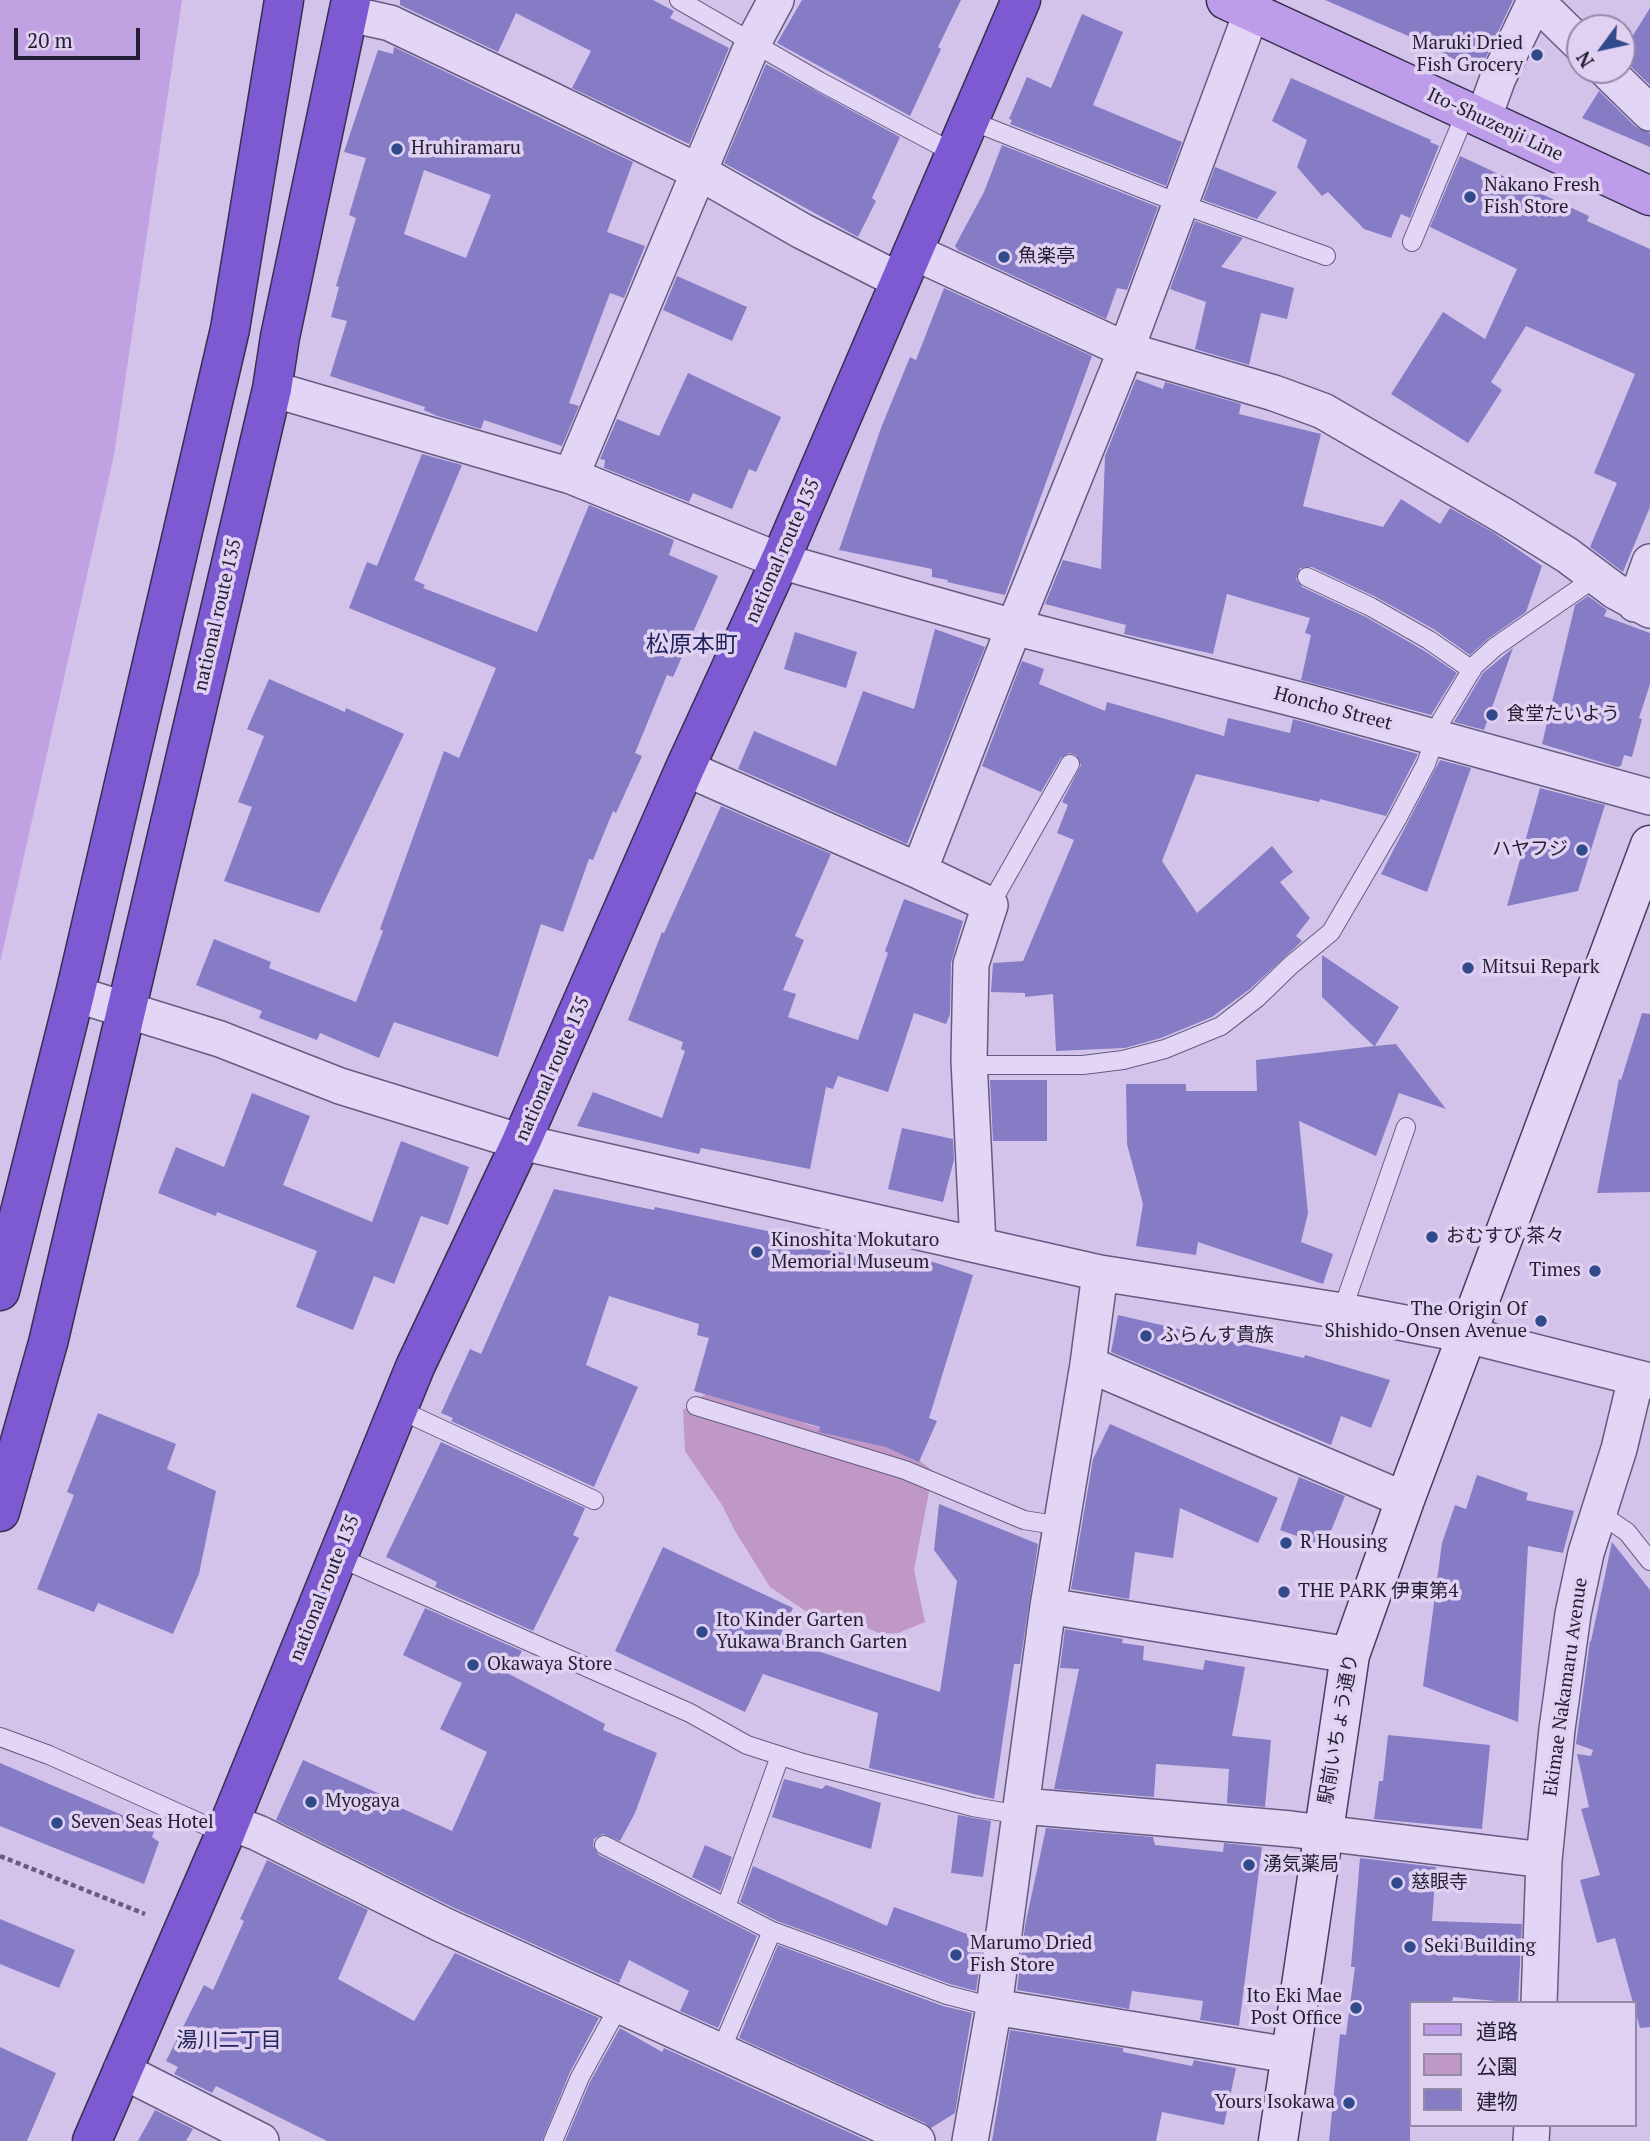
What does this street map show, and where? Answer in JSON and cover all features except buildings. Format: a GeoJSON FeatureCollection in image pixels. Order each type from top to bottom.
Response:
{"type":"FeatureCollection","features":[{"type":"Feature","properties":{"kind":"highway"},"geometry":{"type":"LineString","coordinates":[[0,1291],[75,994],[230,329],[284,0]]}},
{"type":"Feature","properties":{"kind":"highway","name":"national route 135"},"geometry":{"type":"LineString","coordinates":[[92,2141],[227,1828],[415,1367],[520,1142],[685,768],[780,561],[1021,0]]}},
{"type":"Feature","properties":{"kind":"highway","name":"national route 135"},"geometry":{"type":"LineString","coordinates":[[0,1512],[48,1343],[271,389],[350,7]]}},
{"type":"Feature","properties":{"kind":"main road","name":"Ito-Shuzenji Line"},"geometry":{"type":"LineString","coordinates":[[1239,6],[1650,196]]}},
{"type":"Feature","properties":{"kind":"street"},"geometry":{"type":"LineString","coordinates":[[571,476],[753,43],[776,0]]}},
{"type":"Feature","properties":{"kind":"street"},"geometry":{"type":"LineString","coordinates":[[1474,116],[1498,78],[1535,0],[1566,30]]}},
{"type":"Feature","properties":{"kind":"street"},"geometry":{"type":"LineString","coordinates":[[919,872],[1181,204],[1239,6]]}},
{"type":"Feature","properties":{"kind":"street"},"geometry":{"type":"LineString","coordinates":[[350,7],[390,23],[699,172],[802,231],[906,266],[1126,349],[1274,393],[1324,411],[1504,516],[1643,607],[1650,562]]}},
{"type":"Feature","properties":{"kind":"street"},"geometry":{"type":"LineString","coordinates":[[1620,84],[1650,113]]}},
{"type":"Feature","properties":{"kind":"street","name":"Honcho Street"},"geometry":{"type":"LineString","coordinates":[[271,389],[571,476],[780,561],[1014,627],[1307,702],[1650,797]]}},
{"type":"Feature","properties":{"kind":"street"},"geometry":{"type":"LineString","coordinates":[[685,768],[990,905],[971,964],[970,1065],[978,1245]]}},
{"type":"Feature","properties":{"kind":"street","name":"駅前いちょう通り"},"geometry":{"type":"LineString","coordinates":[[1278,2141],[1350,1655],[1405,1500],[1650,845]]}},
{"type":"Feature","properties":{"kind":"street"},"geometry":{"type":"LineString","coordinates":[[75,994],[220,1039],[340,1086],[520,1142],[1100,1273],[1342,1311],[1467,1335],[1643,1379]]}},
{"type":"Feature","properties":{"kind":"street"},"geometry":{"type":"LineString","coordinates":[[970,2141],[995,2007],[1048,1606],[1088,1364],[1100,1273]]}},
{"type":"Feature","properties":{"kind":"street"},"geometry":{"type":"LineString","coordinates":[[1088,1364],[1405,1500]]}},
{"type":"Feature","properties":{"kind":"street","name":"Ekimae Nakamaru Avenue"},"geometry":{"type":"LineString","coordinates":[[1539,2001],[1544,1860],[1557,1729],[1573,1614],[1586,1553],[1643,1379]]}},
{"type":"Feature","properties":{"kind":"street"},"geometry":{"type":"LineString","coordinates":[[1048,1606],[1350,1655]]}},
{"type":"Feature","properties":{"kind":"street"},"geometry":{"type":"LineString","coordinates":[[1022,1810],[1322,1832],[1544,1860]]}},
{"type":"Feature","properties":{"kind":"street"},"geometry":{"type":"LineString","coordinates":[[227,1828],[917,2141]]}},
{"type":"Feature","properties":{"kind":"street"},"geometry":{"type":"LineString","coordinates":[[995,2007],[1289,2055]]}},
{"type":"Feature","properties":{"kind":"street"},"geometry":{"type":"LineString","coordinates":[[121,2070],[261,2141]]}},
{"type":"Feature","properties":{"kind":"lane"},"geometry":{"type":"LineString","coordinates":[[679,0],[819,81],[962,137],[1181,204],[1326,256]]}},
{"type":"Feature","properties":{"kind":"lane"},"geometry":{"type":"LineString","coordinates":[[1412,242],[1474,116]]}},
{"type":"Feature","properties":{"kind":"lane"},"geometry":{"type":"LineString","coordinates":[[1307,577],[1371,607],[1429,640],[1472,670]]}},
{"type":"Feature","properties":{"kind":"lane"},"geometry":{"type":"LineString","coordinates":[[970,1065],[1083,1065],[1123,1060],[1165,1049],[1221,1026],[1257,998],[1331,932],[1397,819],[1426,764],[1452,701],[1472,670],[1495,647],[1596,577]]}},
{"type":"Feature","properties":{"kind":"lane"},"geometry":{"type":"LineString","coordinates":[[990,905],[1070,764]]}},
{"type":"Feature","properties":{"kind":"lane"},"geometry":{"type":"LineString","coordinates":[[1342,1311],[1406,1127]]}},
{"type":"Feature","properties":{"kind":"lane"},"geometry":{"type":"LineString","coordinates":[[696,1406],[905,1470],[1024,1521],[1061,1526]]}},
{"type":"Feature","properties":{"kind":"lane"},"geometry":{"type":"LineString","coordinates":[[398,1409],[594,1500]]}},
{"type":"Feature","properties":{"kind":"lane"},"geometry":{"type":"LineString","coordinates":[[1599,1513],[1627,1532],[1650,1561]]}},
{"type":"Feature","properties":{"kind":"lane"},"geometry":{"type":"LineString","coordinates":[[338,1557],[691,1713],[747,1745],[973,1807],[1022,1810]]}},
{"type":"Feature","properties":{"kind":"lane"},"geometry":{"type":"LineString","coordinates":[[0,1737],[227,1828]]}},
{"type":"Feature","properties":{"kind":"lane"},"geometry":{"type":"LineString","coordinates":[[726,1907],[780,1756]]}},
{"type":"Feature","properties":{"kind":"lane"},"geometry":{"type":"LineString","coordinates":[[604,1845],[772,1931],[947,1995],[995,2007]]}},
{"type":"Feature","properties":{"kind":"lane"},"geometry":{"type":"LineString","coordinates":[[721,2050],[772,1931]]}},
{"type":"Feature","properties":{"kind":"lane"},"geometry":{"type":"LineString","coordinates":[[553,2141],[580,2077],[619,2006]]}},
{"type":"Feature","properties":{"kind":"path"},"geometry":{"type":"LineString","coordinates":[[0,1856],[156,1918]]}},
{"type":"Feature","properties":{"kind":"green space"},"geometry":{"type":"Polygon","coordinates":[[[707,1393],[796,1414],[806,1424],[820,1428],[881,1431],[933,1471],[914,1570],[925,1622],[898,1633],[881,1634],[858,1624],[832,1629],[770,1587],[722,1505],[685,1451],[683,1410],[707,1393]]]}},
{"type":"Feature","properties":{"kind":"sand"},"geometry":{"type":"Polygon","coordinates":[[[0,0],[182,0],[114,455],[0,963],[0,0]]]}},
{"type":"Feature","properties":{"kind":"place","name":"Maruki Dried Fish Grocery"},"geometry":{"type":"Point","coordinates":[1537,55]}},
{"type":"Feature","properties":{"kind":"place","name":"Hruhiramaru"},"geometry":{"type":"Point","coordinates":[397,149]}},
{"type":"Feature","properties":{"kind":"place","name":"Nakano Fresh Fish Store"},"geometry":{"type":"Point","coordinates":[1470,197]}},
{"type":"Feature","properties":{"kind":"place","name":"魚楽亭"},"geometry":{"type":"Point","coordinates":[1004,257]}},
{"type":"Feature","properties":{"kind":"place","name":"食堂たいよう"},"geometry":{"type":"Point","coordinates":[1492,715]}},
{"type":"Feature","properties":{"kind":"place","name":"ハヤフジ"},"geometry":{"type":"Point","coordinates":[1582,850]}},
{"type":"Feature","properties":{"kind":"place","name":"Mitsui Repark"},"geometry":{"type":"Point","coordinates":[1468,968]}},
{"type":"Feature","properties":{"kind":"place","name":"おむすび 茶々"},"geometry":{"type":"Point","coordinates":[1432,1237]}},
{"type":"Feature","properties":{"kind":"place","name":"Kinoshita Mokutaro Memorial Museum"},"geometry":{"type":"Point","coordinates":[757,1252]}},
{"type":"Feature","properties":{"kind":"place","name":"Times"},"geometry":{"type":"Point","coordinates":[1595,1271]}},
{"type":"Feature","properties":{"kind":"place","name":"The Origin Of Shishido-Onsen Avenue"},"geometry":{"type":"Point","coordinates":[1541,1321]}},
{"type":"Feature","properties":{"kind":"place","name":"ふらんす貴族"},"geometry":{"type":"Point","coordinates":[1146,1336]}},
{"type":"Feature","properties":{"kind":"place","name":"R Housing"},"geometry":{"type":"Point","coordinates":[1286,1543]}},
{"type":"Feature","properties":{"kind":"place","name":"THE PARK 伊東第4"},"geometry":{"type":"Point","coordinates":[1284,1592]}},
{"type":"Feature","properties":{"kind":"place","name":"Ito Kinder Garten Yukawa Branch Garten"},"geometry":{"type":"Point","coordinates":[702,1632]}},
{"type":"Feature","properties":{"kind":"place","name":"Okawaya Store"},"geometry":{"type":"Point","coordinates":[473,1665]}},
{"type":"Feature","properties":{"kind":"place","name":"Myogaya"},"geometry":{"type":"Point","coordinates":[311,1802]}},
{"type":"Feature","properties":{"kind":"place","name":"Seven Seas Hotel"},"geometry":{"type":"Point","coordinates":[57,1823]}},
{"type":"Feature","properties":{"kind":"place","name":"湧気薬局"},"geometry":{"type":"Point","coordinates":[1249,1865]}},
{"type":"Feature","properties":{"kind":"place","name":"慈眼寺"},"geometry":{"type":"Point","coordinates":[1397,1883]}},
{"type":"Feature","properties":{"kind":"place","name":"Seki Building"},"geometry":{"type":"Point","coordinates":[1410,1947]}},
{"type":"Feature","properties":{"kind":"place","name":"Marumo Dried Fish Store"},"geometry":{"type":"Point","coordinates":[956,1955]}},
{"type":"Feature","properties":{"kind":"place","name":"Ito Eki Mae Post Office"},"geometry":{"type":"Point","coordinates":[1356,2008]}},
{"type":"Feature","properties":{"kind":"place","name":"Yours Isokawa"},"geometry":{"type":"Point","coordinates":[1349,2103]}},
{"type":"Feature","properties":{"kind":"district","name":"松原本町"},"geometry":{"type":"Point","coordinates":[692,645]}},
{"type":"Feature","properties":{"kind":"district","name":"湯川二丁目"},"geometry":{"type":"Point","coordinates":[229,2041]}}]}
